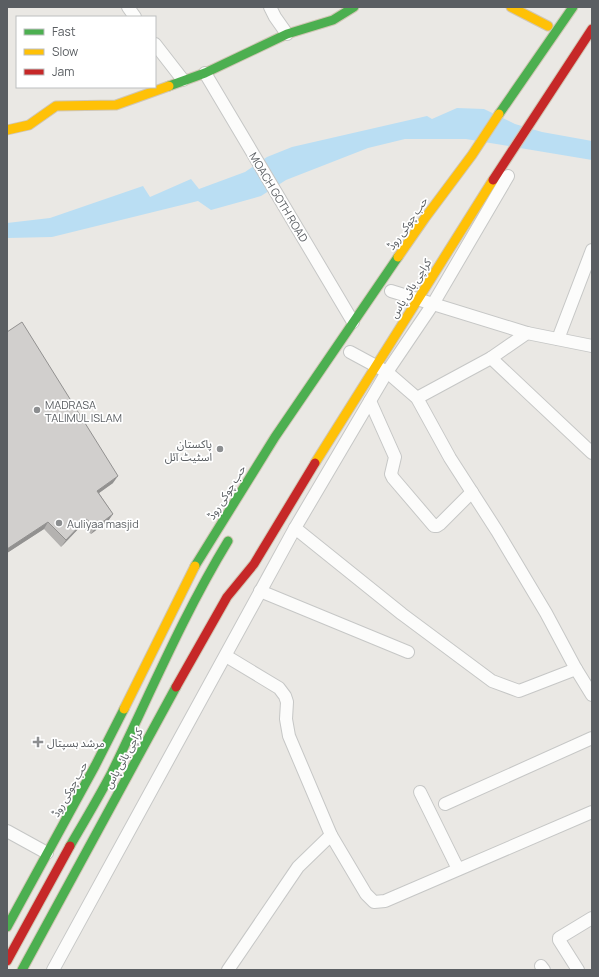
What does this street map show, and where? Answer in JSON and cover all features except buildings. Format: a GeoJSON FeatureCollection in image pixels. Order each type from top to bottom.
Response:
{"type":"FeatureCollection","features":[{"type":"Feature","properties":{"kind":"main road"},"geometry":{"type":"LineString","coordinates":[[7,130],[29,125],[56,106],[116,106],[205,73],[287,34],[333,20],[354,7]]}},
{"type":"Feature","properties":{"kind":"main road"},"geometry":{"type":"LineString","coordinates":[[511,7],[548,26]]}},
{"type":"Feature","properties":{"kind":"main road","name":"حب چوکی روڈ"},"geometry":{"type":"LineString","coordinates":[[7,927],[95,766],[194,567],[275,437],[425,218],[474,151],[573,7]]}},
{"type":"Feature","properties":{"kind":"main road","name":"حب چوکی روڈ"},"geometry":{"type":"LineString","coordinates":[[508,100],[553,16]]}},
{"type":"Feature","properties":{"kind":"main road"},"geometry":{"type":"LineString","coordinates":[[538,117],[592,29]]}},
{"type":"Feature","properties":{"kind":"main road"},"geometry":{"type":"LineString","coordinates":[[447,203],[474,151]]}},
{"type":"Feature","properties":{"kind":"main road","name":"کراچی بائی پاس"},"geometry":{"type":"LineString","coordinates":[[22,970],[203,638],[227,597],[254,564],[417,299],[507,168]]}},
{"type":"Feature","properties":{"kind":"main road"},"geometry":{"type":"LineString","coordinates":[[7,961],[111,773],[165,659],[208,574],[232,534]]}},
{"type":"Feature","properties":{"kind":"main road","name":"کراچی بائی پاس"},"geometry":{"type":"LineString","coordinates":[[245,590],[254,564]]}},
{"type":"Feature","properties":{"kind":"street"},"geometry":{"type":"LineString","coordinates":[[128,7],[134,16]]}},
{"type":"Feature","properties":{"kind":"street"},"geometry":{"type":"LineString","coordinates":[[270,7],[287,34]]}},
{"type":"Feature","properties":{"kind":"street"},"geometry":{"type":"LineString","coordinates":[[53,970],[295,528],[387,372],[433,304],[507,168],[538,117],[592,44]]}},
{"type":"Feature","properties":{"kind":"street"},"geometry":{"type":"LineString","coordinates":[[156,45],[183,80]]}},
{"type":"Feature","properties":{"kind":"street","name":"MOACH GOTH ROAD"},"geometry":{"type":"LineString","coordinates":[[205,73],[353,322]]}},
{"type":"Feature","properties":{"kind":"street"},"geometry":{"type":"LineString","coordinates":[[558,339],[592,250]]}},
{"type":"Feature","properties":{"kind":"street"},"geometry":{"type":"LineString","coordinates":[[391,291],[528,333],[592,346]]}},
{"type":"Feature","properties":{"kind":"street"},"geometry":{"type":"LineString","coordinates":[[417,398],[491,358],[528,333]]}},
{"type":"Feature","properties":{"kind":"street"},"geometry":{"type":"LineString","coordinates":[[350,352],[387,372],[417,398],[450,458],[497,531],[546,613],[576,669],[592,695]]}},
{"type":"Feature","properties":{"kind":"street"},"geometry":{"type":"LineString","coordinates":[[491,358],[592,453]]}},
{"type":"Feature","properties":{"kind":"street"},"geometry":{"type":"LineString","coordinates":[[370,401],[395,457],[391,474],[393,478],[434,526],[440,524],[472,492]]}},
{"type":"Feature","properties":{"kind":"street"},"geometry":{"type":"LineString","coordinates":[[295,528],[402,614],[492,681],[519,691],[576,669]]}},
{"type":"Feature","properties":{"kind":"street"},"geometry":{"type":"LineString","coordinates":[[260,591],[408,652]]}},
{"type":"Feature","properties":{"kind":"street"},"geometry":{"type":"LineString","coordinates":[[226,656],[279,688],[285,696],[287,702],[286,719],[288,736],[331,835],[366,894],[374,902],[385,901],[592,812]]}},
{"type":"Feature","properties":{"kind":"street"},"geometry":{"type":"LineString","coordinates":[[445,804],[592,738]]}},
{"type":"Feature","properties":{"kind":"street"},"geometry":{"type":"LineString","coordinates":[[420,792],[458,869]]}},
{"type":"Feature","properties":{"kind":"street"},"geometry":{"type":"LineString","coordinates":[[7,831],[47,853]]}},
{"type":"Feature","properties":{"kind":"street"},"geometry":{"type":"LineString","coordinates":[[228,970],[298,867],[331,835]]}},
{"type":"Feature","properties":{"kind":"street"},"geometry":{"type":"LineString","coordinates":[[578,970],[558,938],[590,924]]}},
{"type":"Feature","properties":{"kind":"water"},"geometry":{"type":"Polygon","coordinates":[[[457,108],[484,109],[515,124],[542,132],[592,141],[592,160],[466,139],[405,139],[368,148],[286,180],[261,196],[211,210],[198,201],[52,237],[7,238],[7,223],[50,218],[143,186],[150,197],[191,179],[199,189],[245,172],[267,157],[292,147],[427,116],[432,119],[457,108]]]}},
{"type":"Feature","properties":{"kind":"traffic: fast"},"geometry":{"type":"LineString","coordinates":[[169,86],[205,73],[287,34],[333,20],[354,7]]}},
{"type":"Feature","properties":{"kind":"traffic: fast"},"geometry":{"type":"LineString","coordinates":[[499,114],[573,7]]}},
{"type":"Feature","properties":{"kind":"traffic: fast"},"geometry":{"type":"LineString","coordinates":[[195,566],[275,437],[398,257]]}},
{"type":"Feature","properties":{"kind":"traffic: fast"},"geometry":{"type":"LineString","coordinates":[[70,846],[112,772],[196,597],[228,541]]}},
{"type":"Feature","properties":{"kind":"traffic: fast"},"geometry":{"type":"LineString","coordinates":[[22,970],[176,687]]}},
{"type":"Feature","properties":{"kind":"traffic: fast"},"geometry":{"type":"LineString","coordinates":[[7,927],[95,766],[124,709]]}},
{"type":"Feature","properties":{"kind":"traffic: slow"},"geometry":{"type":"LineString","coordinates":[[511,7],[548,26]]}},
{"type":"Feature","properties":{"kind":"traffic: slow"},"geometry":{"type":"LineString","coordinates":[[7,130],[29,125],[56,106],[116,105],[169,86]]}},
{"type":"Feature","properties":{"kind":"traffic: slow"},"geometry":{"type":"LineString","coordinates":[[398,257],[472,155],[499,114]]}},
{"type":"Feature","properties":{"kind":"traffic: slow"},"geometry":{"type":"LineString","coordinates":[[315,463],[493,180]]}},
{"type":"Feature","properties":{"kind":"traffic: slow"},"geometry":{"type":"LineString","coordinates":[[124,709],[195,566]]}},
{"type":"Feature","properties":{"kind":"traffic: jam"},"geometry":{"type":"LineString","coordinates":[[493,180],[592,29]]}},
{"type":"Feature","properties":{"kind":"traffic: jam"},"geometry":{"type":"LineString","coordinates":[[176,687],[227,597],[254,564],[315,463]]}},
{"type":"Feature","properties":{"kind":"traffic: jam"},"geometry":{"type":"LineString","coordinates":[[7,961],[70,846]]}},
{"type":"Feature","properties":{"kind":"place","name":"MADRASA TALIMUL ISLAM"},"geometry":{"type":"Point","coordinates":[37,410]}},
{"type":"Feature","properties":{"kind":"place","name":"پاکستان اسٹیٹ آئل"},"geometry":{"type":"Point","coordinates":[220,449]}},
{"type":"Feature","properties":{"kind":"place","name":"Auliyaa masjid"},"geometry":{"type":"Point","coordinates":[59,523]}},
{"type":"Feature","properties":{"kind":"place","name":"مرشد ہسپتال"},"geometry":{"type":"Point","coordinates":[38,742]}}]}
